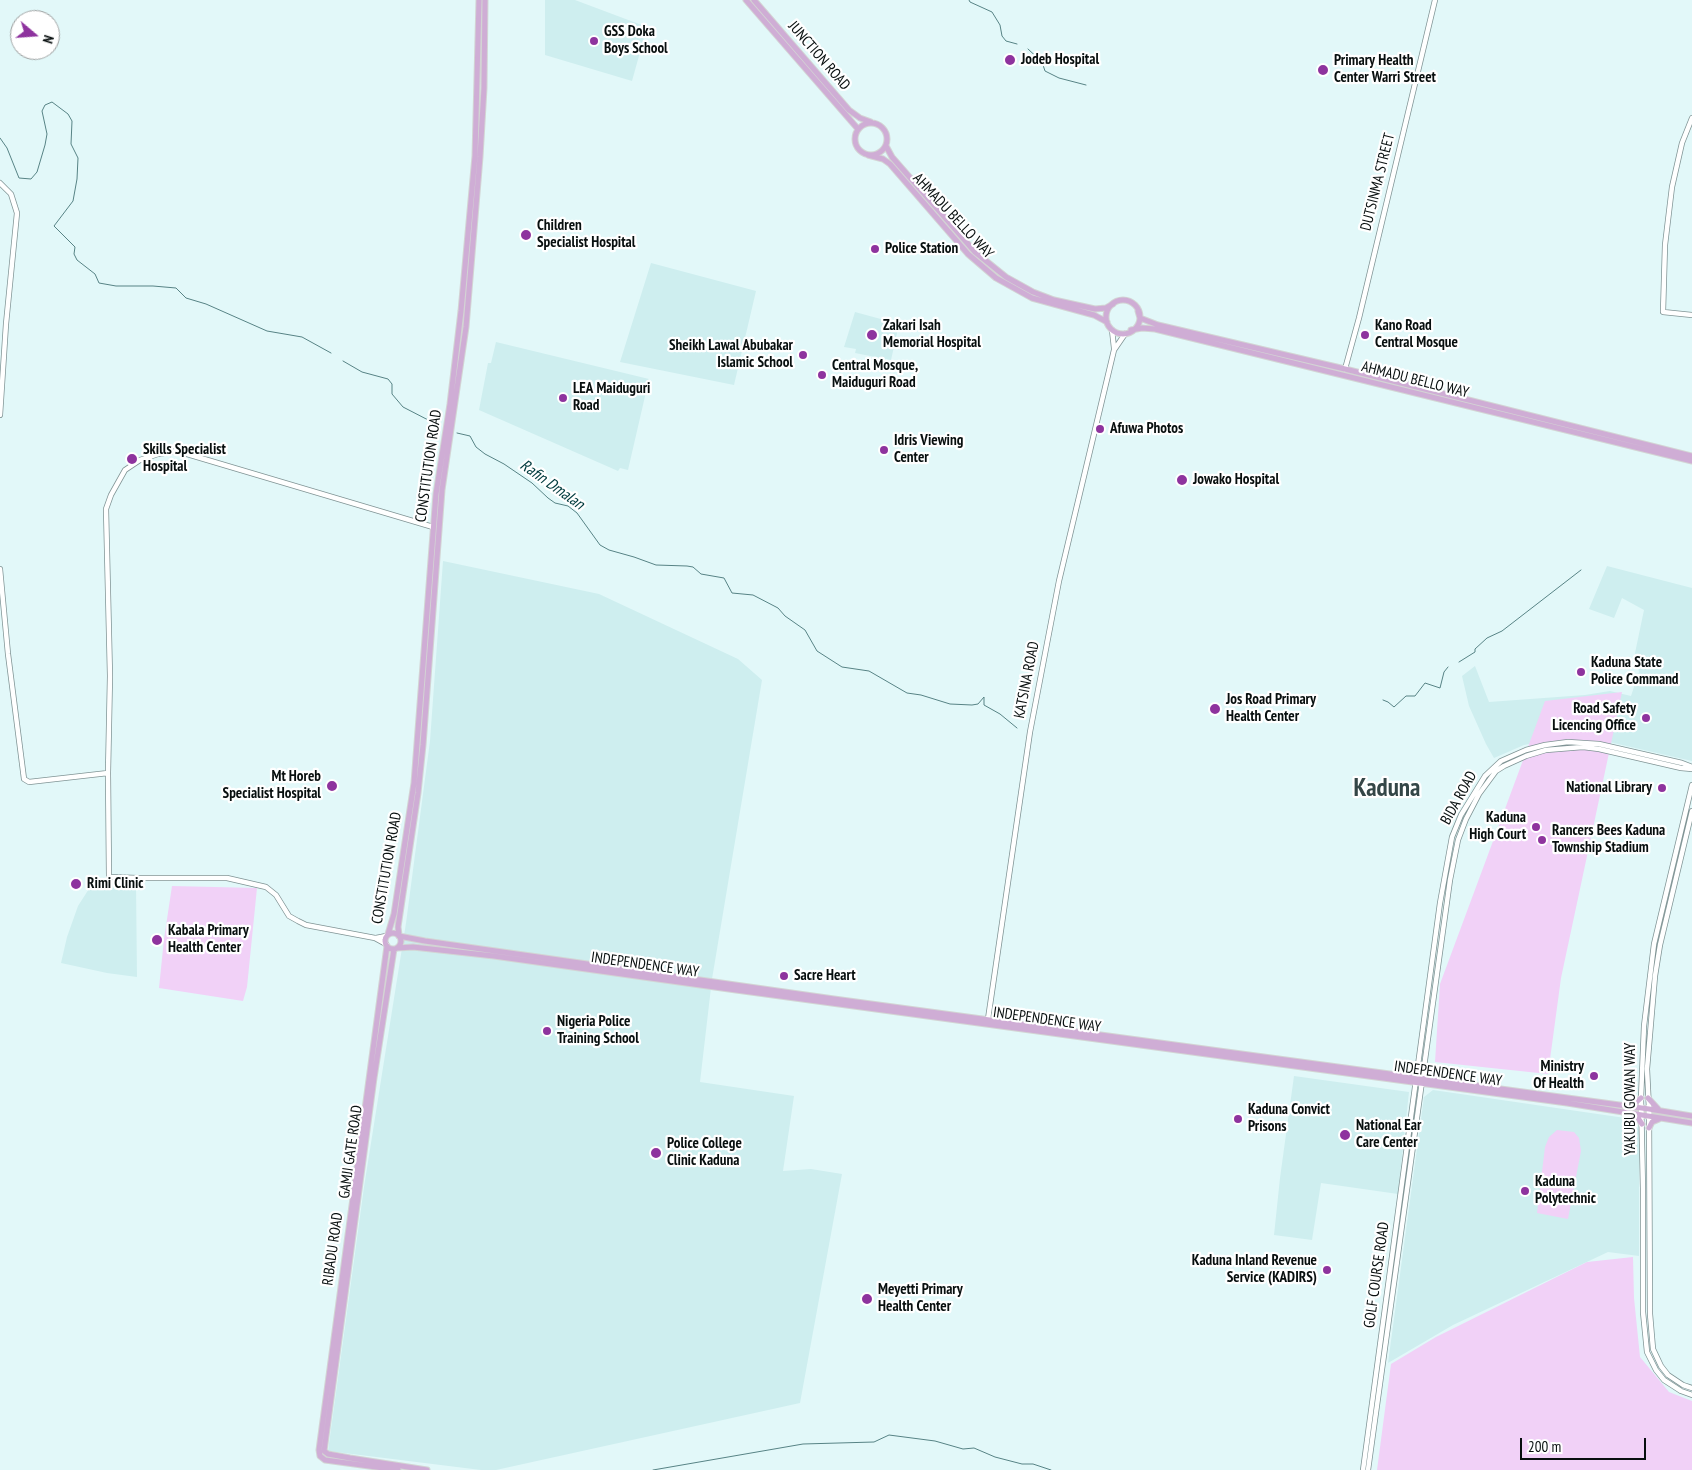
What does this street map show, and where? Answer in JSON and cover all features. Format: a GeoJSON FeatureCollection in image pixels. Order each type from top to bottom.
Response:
{"type":"FeatureCollection","features":[{"type":"Feature","properties":{"kind":"main road","name":"CONSTITUTION ROAD"},"geometry":{"type":"LineString","coordinates":[[450,422],[474,171],[479,0]]}},
{"type":"Feature","properties":{"kind":"main road","name":"CONSTITUTION ROAD"},"geometry":{"type":"LineString","coordinates":[[399,936],[398,927],[422,760],[433,527],[438,478],[450,422],[466,327],[480,157],[484,88],[485,0]]}},
{"type":"Feature","properties":{"kind":"main road","name":"JUNCTION ROAD"},"geometry":{"type":"LineString","coordinates":[[746,0],[858,129]]}},
{"type":"Feature","properties":{"kind":"main road","name":"JUNCTION ROAD"},"geometry":{"type":"LineString","coordinates":[[754,0],[849,110],[860,118],[871,122]]}},
{"type":"Feature","properties":{"kind":"main road"},"geometry":{"type":"LineString","coordinates":[[871,122],[879,124],[886,132],[888,138],[886,146],[879,153],[868,155],[857,146],[855,137],[861,125],[871,122]]}},
{"type":"Feature","properties":{"kind":"main road","name":"AHMADU BELLO WAY"},"geometry":{"type":"LineString","coordinates":[[886,146],[892,157],[975,252],[1006,277],[1042,296],[1089,308],[1101,309],[1113,304]]}},
{"type":"Feature","properties":{"kind":"main road","name":"AHMADU BELLO WAY"},"geometry":{"type":"LineString","coordinates":[[868,155],[883,159],[890,164],[968,254],[996,278],[1032,298],[1094,315],[1106,322]]}},
{"type":"Feature","properties":{"kind":"main road"},"geometry":{"type":"LineString","coordinates":[[1117,301],[1127,301],[1135,306],[1138,311],[1139,320],[1137,325],[1125,334],[1112,330],[1106,322],[1107,312],[1117,301]]}},
{"type":"Feature","properties":{"kind":"main road","name":"AHMADU BELLO WAY"},"geometry":{"type":"LineString","coordinates":[[1138,311],[1140,318],[1158,325],[1345,369],[1692,456]]}},
{"type":"Feature","properties":{"kind":"main road","name":"AHMADU BELLO WAY"},"geometry":{"type":"LineString","coordinates":[[1131,330],[1142,328],[1155,329],[1692,461]]}},
{"type":"Feature","properties":{"kind":"main road","name":"CONSTITUTION ROAD"},"geometry":{"type":"LineString","coordinates":[[387,936],[394,914],[414,782],[448,432]]}},
{"type":"Feature","properties":{"kind":"main road"},"geometry":{"type":"LineString","coordinates":[[394,933],[399,936],[400,942],[395,948],[386,945],[387,936],[394,933]]}},
{"type":"Feature","properties":{"kind":"main road","name":"INDEPENDENCE WAY"},"geometry":{"type":"LineString","coordinates":[[399,936],[1419,1081],[1692,1123]]}},
{"type":"Feature","properties":{"kind":"main road","name":"RIBADU ROAD"},"geometry":{"type":"LineString","coordinates":[[386,945],[358,1179],[319,1454],[325,1460],[398,1470]]}},
{"type":"Feature","properties":{"kind":"main road","name":"INDEPENDENCE WAY"},"geometry":{"type":"LineString","coordinates":[[395,948],[413,947],[503,957],[736,990],[1692,1116]]}},
{"type":"Feature","properties":{"kind":"main road","name":"GAMJI GATE ROAD"},"geometry":{"type":"LineString","coordinates":[[395,948],[390,967],[358,1179],[324,1449],[326,1453],[330,1454],[427,1470]]}},
{"type":"Feature","properties":{"kind":"main road"},"geometry":{"type":"LineString","coordinates":[[1631,1107],[1641,1098]]}},
{"type":"Feature","properties":{"kind":"main road"},"geometry":{"type":"LineString","coordinates":[[1648,1098],[1654,1107],[1660,1111]]}},
{"type":"Feature","properties":{"kind":"main road"},"geometry":{"type":"LineString","coordinates":[[1632,1114],[1642,1124]]}},
{"type":"Feature","properties":{"kind":"main road"},"geometry":{"type":"LineString","coordinates":[[1649,1128],[1652,1122],[1659,1119]]}},
{"type":"Feature","properties":{"kind":"street","name":"DUTSINMA STREET"},"geometry":{"type":"LineString","coordinates":[[1345,369],[1359,318],[1435,0]]}},
{"type":"Feature","properties":{"kind":"street"},"geometry":{"type":"LineString","coordinates":[[1692,118],[1682,143],[1672,187],[1665,245],[1663,312],[1692,314]]}},
{"type":"Feature","properties":{"kind":"street"},"geometry":{"type":"LineString","coordinates":[[0,183],[11,194],[17,213],[6,324],[0,415]]}},
{"type":"Feature","properties":{"kind":"street","name":"KATSINA ROAD"},"geometry":{"type":"LineString","coordinates":[[988,1020],[1031,723],[1058,581],[1114,350],[1112,330]]}},
{"type":"Feature","properties":{"kind":"street","name":"KATSINA ROAD"},"geometry":{"type":"LineString","coordinates":[[1114,350],[1125,334]]}},
{"type":"Feature","properties":{"kind":"street"},"geometry":{"type":"LineString","coordinates":[[387,936],[375,938],[306,925],[289,916],[271,890],[235,879],[109,876],[108,773],[110,676],[106,509],[114,489],[126,470],[140,460],[158,454],[177,451],[433,527]]}},
{"type":"Feature","properties":{"kind":"street"},"geometry":{"type":"LineString","coordinates":[[0,568],[8,654],[24,779],[29,782],[108,773]]}},
{"type":"Feature","properties":{"kind":"street","name":"BIDA ROAD"},"geometry":{"type":"LineString","coordinates":[[1419,1081],[1440,903],[1450,845],[1461,815],[1485,776],[1501,761],[1526,750],[1568,742],[1599,744],[1682,763],[1692,768]]}},
{"type":"Feature","properties":{"kind":"street","name":"BIDA ROAD"},"geometry":{"type":"LineString","coordinates":[[1419,1081],[1457,846],[1466,818],[1478,794],[1496,771],[1526,756],[1546,750],[1583,748],[1617,752],[1681,768],[1692,768]]}},
{"type":"Feature","properties":{"kind":"street","name":"YAKUBU GOWAN WAY"},"geometry":{"type":"LineString","coordinates":[[1692,785],[1654,944],[1644,1026],[1641,1098],[1643,1312],[1647,1352],[1656,1370],[1664,1380],[1681,1391],[1692,1395]]}},
{"type":"Feature","properties":{"kind":"street","name":"YAKUBU GOWAN WAY"},"geometry":{"type":"LineString","coordinates":[[1692,811],[1669,902],[1655,976],[1647,1069],[1649,1109],[1650,1314],[1653,1349],[1661,1366],[1668,1375],[1683,1385],[1692,1388]]}},
{"type":"Feature","properties":{"kind":"street"},"geometry":{"type":"LineString","coordinates":[[1450,845],[1457,846]]}},
{"type":"Feature","properties":{"kind":"street"},"geometry":{"type":"LineString","coordinates":[[375,938],[386,945]]}},
{"type":"Feature","properties":{"kind":"street","name":"GOLF COURSE ROAD"},"geometry":{"type":"LineString","coordinates":[[1363,1470],[1419,1081]]}},
{"type":"Feature","properties":{"kind":"street","name":"GOLF COURSE ROAD"},"geometry":{"type":"LineString","coordinates":[[1368,1470],[1419,1081]]}},
{"type":"Feature","properties":{"kind":"shaded area","name":"GSS Doka Boys School"},"geometry":{"type":"Polygon","coordinates":[[[545,0],[575,0],[647,27],[632,81],[545,55],[545,0]]]}},
{"type":"Feature","properties":{"kind":"shaded area"},"geometry":{"type":"Polygon","coordinates":[[[651,263],[756,291],[734,385],[620,362],[651,263]]]}},
{"type":"Feature","properties":{"kind":"shaded area","name":"Zakari Isah Memorial Hospital"},"geometry":{"type":"Polygon","coordinates":[[[855,312],[899,324],[891,360],[855,353],[856,349],[844,347],[855,312]]]}},
{"type":"Feature","properties":{"kind":"shaded area","name":"LEA Maiduguri Road"},"geometry":{"type":"Polygon","coordinates":[[[496,342],[649,379],[628,470],[620,468],[618,471],[479,410],[488,363],[491,363],[496,342]]]}},
{"type":"Feature","properties":{"kind":"shaded area","name":"Nigeria Police Training School"},"geometry":{"type":"Polygon","coordinates":[[[443,561],[599,594],[738,659],[762,680],[712,979],[700,1082],[794,1096],[783,1171],[811,1169],[842,1174],[800,1403],[496,1470],[481,1470],[328,1451],[364,1187],[406,923],[430,741],[443,561]]]}},
{"type":"Feature","properties":{"kind":"shaded area"},"geometry":{"type":"Polygon","coordinates":[[[1607,566],[1692,588],[1692,761],[1596,739],[1566,737],[1524,745],[1494,758],[1469,706],[1462,676],[1475,666],[1489,702],[1585,695],[1610,691],[1631,696],[1639,672],[1635,653],[1644,610],[1622,598],[1614,618],[1589,609],[1607,566]]]}},
{"type":"Feature","properties":{"kind":"shaded area","name":"Rancers Bees Kaduna Township Stadium"},"geometry":{"type":"Polygon","coordinates":[[[1622,692],[1561,978],[1548,1074],[1435,1062],[1440,984],[1545,701],[1622,692]]]}},
{"type":"Feature","properties":{"kind":"shaded area"},"geometry":{"type":"Polygon","coordinates":[[[94,881],[136,884],[137,977],[107,973],[61,963],[67,937],[78,906],[94,881]]]}},
{"type":"Feature","properties":{"kind":"shaded area"},"geometry":{"type":"Polygon","coordinates":[[[172,886],[257,888],[247,987],[243,1001],[159,988],[172,886]]]}},
{"type":"Feature","properties":{"kind":"shaded area","name":"National Ear Care Center"},"geometry":{"type":"Polygon","coordinates":[[[1294,1076],[1409,1092],[1398,1194],[1321,1183],[1312,1240],[1274,1235],[1294,1076]]]}},
{"type":"Feature","properties":{"kind":"shaded area","name":"Kaduna Polytechnic"},"geometry":{"type":"Polygon","coordinates":[[[1433,1090],[1632,1119],[1639,1130],[1639,1256],[1608,1252],[1453,1325],[1388,1363],[1424,1097],[1433,1090]]]}},
{"type":"Feature","properties":{"kind":"shaded area"},"geometry":{"type":"Polygon","coordinates":[[[1557,1130],[1574,1132],[1579,1138],[1581,1151],[1568,1219],[1537,1213],[1545,1147],[1549,1137],[1557,1130]]]}},
{"type":"Feature","properties":{"kind":"shaded area"},"geometry":{"type":"Polygon","coordinates":[[[1633,1257],[1634,1298],[1640,1357],[1669,1392],[1692,1401],[1692,1470],[1377,1470],[1391,1364],[1436,1337],[1587,1262],[1633,1257]]]}},
{"type":"Feature","properties":{"kind":"waterway"},"geometry":{"type":"LineString","coordinates":[[969,0],[992,12],[1000,25],[1002,36],[1006,41],[1017,44]]}},
{"type":"Feature","properties":{"kind":"waterway"},"geometry":{"type":"LineString","coordinates":[[1028,49],[1042,62],[1045,71],[1059,78],[1086,85]]}},
{"type":"Feature","properties":{"kind":"waterway"},"geometry":{"type":"LineString","coordinates":[[0,138],[7,148],[19,178],[31,179],[37,172],[45,145],[47,134],[42,111],[45,105],[52,102],[68,114],[72,121],[71,144],[78,158],[77,179],[73,201],[54,226],[75,247],[74,254],[77,260],[95,274],[99,283],[116,286],[176,288],[186,298],[206,304],[267,331],[302,337],[331,353]]}},
{"type":"Feature","properties":{"kind":"waterway"},"geometry":{"type":"LineString","coordinates":[[343,361],[362,372],[388,379],[392,384],[392,394],[403,407],[434,423]]}},
{"type":"Feature","properties":{"kind":"waterway","name":"Rafin Dmalan"},"geometry":{"type":"LineString","coordinates":[[457,433],[470,436],[476,447],[485,454],[532,483],[555,503],[568,506],[577,513],[600,545],[609,550],[656,565],[693,567],[701,574],[724,578],[732,593],[753,595],[778,608],[785,616],[805,630],[817,651],[842,667],[869,671],[907,693],[921,695],[950,704],[978,704],[984,697],[984,705],[1000,714],[1017,728]]}},
{"type":"Feature","properties":{"kind":"waterway"},"geometry":{"type":"LineString","coordinates":[[1459,662],[1475,652],[1475,649],[1487,638],[1502,631],[1581,570]]}},
{"type":"Feature","properties":{"kind":"waterway"},"geometry":{"type":"LineString","coordinates":[[1383,700],[1394,707],[1406,696],[1415,696],[1425,683],[1440,688],[1444,672],[1448,667]]}},
{"type":"Feature","properties":{"kind":"waterway"},"geometry":{"type":"LineString","coordinates":[[653,1470],[803,1444],[874,1442],[889,1435],[935,1441],[963,1449],[974,1448],[995,1457],[1022,1464],[1033,1464],[1051,1470]]}},
{"type":"Feature","properties":{"kind":"place","name":"GSS Doka Boys School"},"geometry":{"type":"Point","coordinates":[594,41]}},
{"type":"Feature","properties":{"kind":"place","name":"Jodeb Hospital"},"geometry":{"type":"Point","coordinates":[1010,60]}},
{"type":"Feature","properties":{"kind":"place","name":"Primary Health Center Warri Street"},"geometry":{"type":"Point","coordinates":[1323,70]}},
{"type":"Feature","properties":{"kind":"place","name":"Children Specialist Hospital"},"geometry":{"type":"Point","coordinates":[526,235]}},
{"type":"Feature","properties":{"kind":"place","name":"Police Station"},"geometry":{"type":"Point","coordinates":[875,249]}},
{"type":"Feature","properties":{"kind":"place","name":"Zakari Isah Memorial Hospital"},"geometry":{"type":"Point","coordinates":[872,335]}},
{"type":"Feature","properties":{"kind":"place","name":"Kano Road Central Mosque"},"geometry":{"type":"Point","coordinates":[1365,335]}},
{"type":"Feature","properties":{"kind":"place","name":"Sheikh Lawal Abubakar Islamic School"},"geometry":{"type":"Point","coordinates":[803,355]}},
{"type":"Feature","properties":{"kind":"place","name":"Central Mosque, Maiduguri Road"},"geometry":{"type":"Point","coordinates":[822,375]}},
{"type":"Feature","properties":{"kind":"place","name":"LEA Maiduguri Road"},"geometry":{"type":"Point","coordinates":[563,398]}},
{"type":"Feature","properties":{"kind":"place","name":"Afuwa Photos"},"geometry":{"type":"Point","coordinates":[1100,429]}},
{"type":"Feature","properties":{"kind":"place","name":"Idris Viewing Center"},"geometry":{"type":"Point","coordinates":[884,450]}},
{"type":"Feature","properties":{"kind":"place","name":"Skills Specialist Hospital"},"geometry":{"type":"Point","coordinates":[132,459]}},
{"type":"Feature","properties":{"kind":"place","name":"Jowako Hospital"},"geometry":{"type":"Point","coordinates":[1182,480]}},
{"type":"Feature","properties":{"kind":"place","name":"Kaduna State Police Command"},"geometry":{"type":"Point","coordinates":[1581,672]}},
{"type":"Feature","properties":{"kind":"place","name":"Jos Road Primary Health Center"},"geometry":{"type":"Point","coordinates":[1215,709]}},
{"type":"Feature","properties":{"kind":"place","name":"Road Safety Licencing Office"},"geometry":{"type":"Point","coordinates":[1646,718]}},
{"type":"Feature","properties":{"kind":"place","name":"Mt Horeb Specialist Hospital"},"geometry":{"type":"Point","coordinates":[332,786]}},
{"type":"Feature","properties":{"kind":"place","name":"National Library"},"geometry":{"type":"Point","coordinates":[1662,788]}},
{"type":"Feature","properties":{"kind":"place","name":"Kaduna High Court"},"geometry":{"type":"Point","coordinates":[1536,827]}},
{"type":"Feature","properties":{"kind":"place","name":"Rancers Bees Kaduna Township Stadium"},"geometry":{"type":"Point","coordinates":[1542,840]}},
{"type":"Feature","properties":{"kind":"place","name":"Rimi Clinic"},"geometry":{"type":"Point","coordinates":[76,884]}},
{"type":"Feature","properties":{"kind":"place","name":"Kabala Primary Health Center"},"geometry":{"type":"Point","coordinates":[157,940]}},
{"type":"Feature","properties":{"kind":"place","name":"Sacre Heart"},"geometry":{"type":"Point","coordinates":[784,976]}},
{"type":"Feature","properties":{"kind":"place","name":"Nigeria Police Training School"},"geometry":{"type":"Point","coordinates":[547,1031]}},
{"type":"Feature","properties":{"kind":"place","name":"Ministry Of Health"},"geometry":{"type":"Point","coordinates":[1594,1076]}},
{"type":"Feature","properties":{"kind":"place","name":"Kaduna Convict Prisons"},"geometry":{"type":"Point","coordinates":[1238,1119]}},
{"type":"Feature","properties":{"kind":"place","name":"National Ear Care Center"},"geometry":{"type":"Point","coordinates":[1345,1135]}},
{"type":"Feature","properties":{"kind":"place","name":"Police College Clinic Kaduna"},"geometry":{"type":"Point","coordinates":[656,1153]}},
{"type":"Feature","properties":{"kind":"place","name":"Kaduna Polytechnic"},"geometry":{"type":"Point","coordinates":[1525,1191]}},
{"type":"Feature","properties":{"kind":"place","name":"Kaduna Inland Revenue Service (KADIRS)"},"geometry":{"type":"Point","coordinates":[1327,1270]}},
{"type":"Feature","properties":{"kind":"place","name":"Meyetti Primary Health Center"},"geometry":{"type":"Point","coordinates":[867,1299]}},
{"type":"Feature","properties":{"kind":"district","name":"Kaduna"},"geometry":{"type":"Point","coordinates":[1387,789]}}]}
